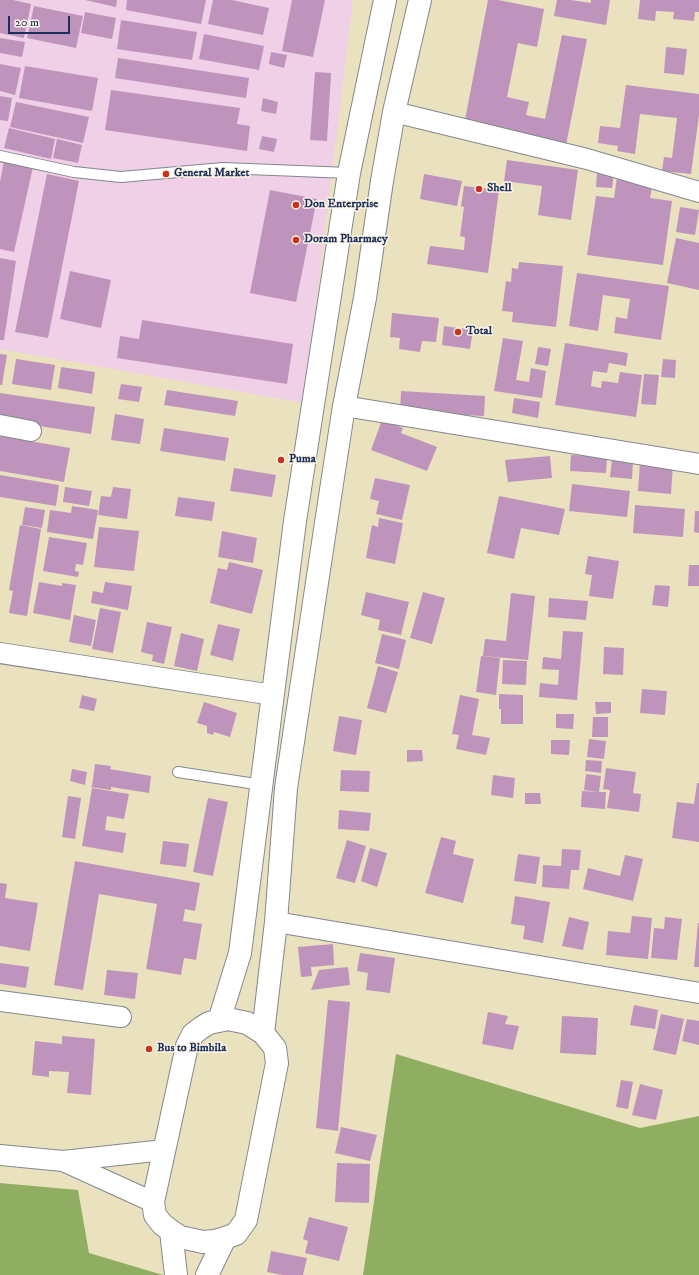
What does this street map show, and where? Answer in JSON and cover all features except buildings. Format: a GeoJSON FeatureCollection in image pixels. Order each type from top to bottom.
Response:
{"type":"FeatureCollection","features":[{"type":"Feature","properties":{"kind":"highway"},"geometry":{"type":"LineString","coordinates":[[219,1020],[240,953],[295,521],[349,173],[385,0]]}},
{"type":"Feature","properties":{"kind":"highway"},"geometry":{"type":"LineString","coordinates":[[263,1033],[276,922],[286,788],[344,406],[365,298],[382,181],[394,112],[420,0]]}},
{"type":"Feature","properties":{"kind":"highway"},"geometry":{"type":"LineString","coordinates":[[219,1020],[247,1023],[263,1033],[275,1048],[277,1063],[246,1220],[236,1234],[214,1241],[203,1242],[180,1237],[170,1231],[154,1215],[154,1202],[187,1046],[193,1034],[209,1023],[219,1020]]}},
{"type":"Feature","properties":{"kind":"highway"},"geometry":{"type":"LineString","coordinates":[[170,1231],[176,1275]]}},
{"type":"Feature","properties":{"kind":"highway"},"geometry":{"type":"LineString","coordinates":[[207,1275],[225,1238]]}},
{"type":"Feature","properties":{"kind":"street"},"geometry":{"type":"LineString","coordinates":[[394,112],[587,159],[699,192]]}},
{"type":"Feature","properties":{"kind":"street"},"geometry":{"type":"LineString","coordinates":[[344,406],[699,464]]}},
{"type":"Feature","properties":{"kind":"street"},"geometry":{"type":"LineString","coordinates":[[0,425],[31,431]]}},
{"type":"Feature","properties":{"kind":"street"},"geometry":{"type":"LineString","coordinates":[[0,653],[273,695]]}},
{"type":"Feature","properties":{"kind":"street"},"geometry":{"type":"LineString","coordinates":[[276,922],[699,993]]}},
{"type":"Feature","properties":{"kind":"street"},"geometry":{"type":"LineString","coordinates":[[0,1001],[121,1017]]}},
{"type":"Feature","properties":{"kind":"street"},"geometry":{"type":"LineString","coordinates":[[0,1155],[63,1161],[164,1150]]}},
{"type":"Feature","properties":{"kind":"street"},"geometry":{"type":"LineString","coordinates":[[63,1161],[154,1202]]}},
{"type":"Feature","properties":{"kind":"lane"},"geometry":{"type":"LineString","coordinates":[[0,156],[74,172],[121,177],[223,168],[349,173]]}},
{"type":"Feature","properties":{"kind":"lane"},"geometry":{"type":"LineString","coordinates":[[178,772],[262,784]]}},
{"type":"Feature","properties":{"kind":"shaded area","name":"General Market"},"geometry":{"type":"Polygon","coordinates":[[[0,0],[353,0],[304,403],[0,349],[0,0]]]}},
{"type":"Feature","properties":{"kind":"green space"},"geometry":{"type":"Polygon","coordinates":[[[396,1054],[640,1128],[699,1116],[699,1275],[363,1275],[396,1054]]]}},
{"type":"Feature","properties":{"kind":"green space"},"geometry":{"type":"Polygon","coordinates":[[[0,1183],[78,1190],[89,1253],[163,1275],[0,1275],[0,1183]]]}},
{"type":"Feature","properties":{"kind":"place","name":"General Market"},"geometry":{"type":"Point","coordinates":[166,174]}},
{"type":"Feature","properties":{"kind":"place","name":"Shell"},"geometry":{"type":"Point","coordinates":[479,189]}},
{"type":"Feature","properties":{"kind":"place","name":"Don Enterprise"},"geometry":{"type":"Point","coordinates":[296,205]}},
{"type":"Feature","properties":{"kind":"place","name":"Doram Pharmacy"},"geometry":{"type":"Point","coordinates":[296,240]}},
{"type":"Feature","properties":{"kind":"place","name":"Total"},"geometry":{"type":"Point","coordinates":[458,332]}},
{"type":"Feature","properties":{"kind":"place","name":"Puma"},"geometry":{"type":"Point","coordinates":[281,460]}},
{"type":"Feature","properties":{"kind":"place","name":"Bus to Bimbila"},"geometry":{"type":"Point","coordinates":[149,1049]}}]}
